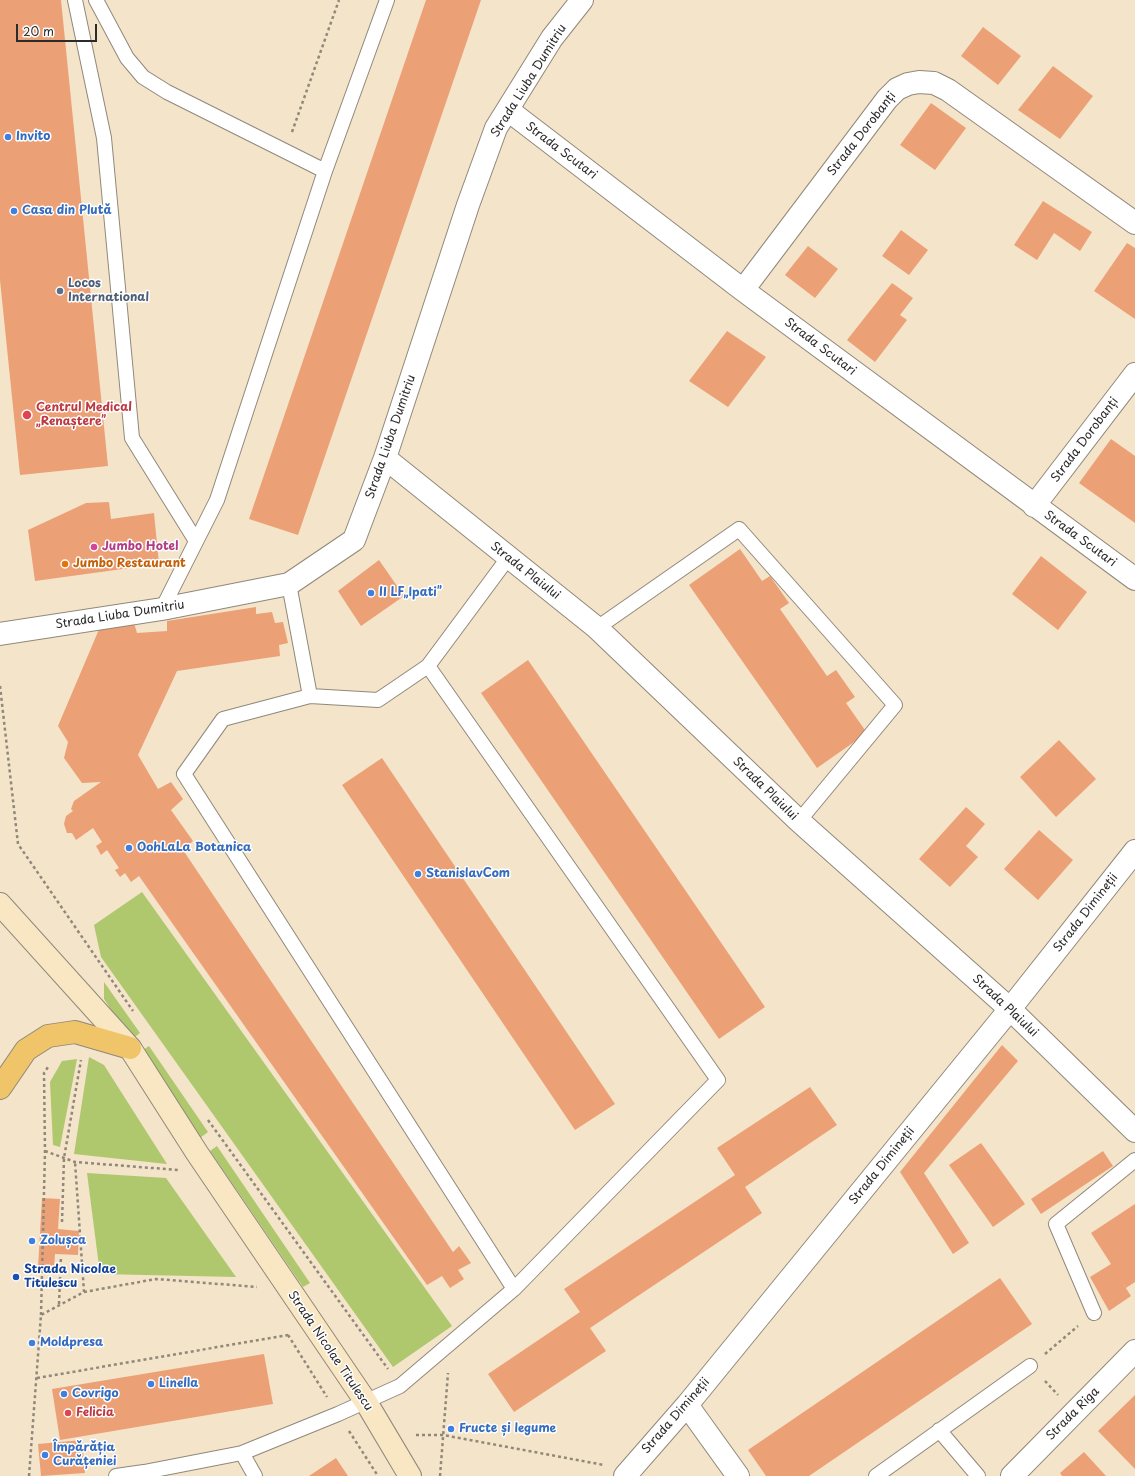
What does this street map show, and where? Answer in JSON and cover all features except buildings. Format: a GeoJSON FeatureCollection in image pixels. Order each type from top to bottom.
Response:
{"type":"FeatureCollection","features":[{"type":"Feature","properties":{"kind":"main road"},"geometry":{"type":"LineString","coordinates":[[0,1088],[26,1050],[48,1036],[75,1032],[130,1048]]}},
{"type":"Feature","properties":{"kind":"street","name":"Strada Liuba Dumitriu"},"geometry":{"type":"LineString","coordinates":[[0,634],[162,610],[289,584],[354,540],[385,458],[472,191],[496,128],[552,38],[582,0]]}},
{"type":"Feature","properties":{"kind":"street","name":"Strada Dorobanți"},"geometry":{"type":"LineString","coordinates":[[743,290],[887,99],[897,89],[908,84],[919,82],[934,83],[948,90],[1135,223]]}},
{"type":"Feature","properties":{"kind":"street","name":"Strada Scutari"},"geometry":{"type":"LineString","coordinates":[[508,110],[743,290],[1135,579]]}},
{"type":"Feature","properties":{"kind":"street","name":"Strada Dorobanți"},"geometry":{"type":"LineString","coordinates":[[1034,506],[1135,374]]}},
{"type":"Feature","properties":{"kind":"street","name":"Strada Plaiului"},"geometry":{"type":"LineString","coordinates":[[385,458],[597,628],[799,821],[1010,1009],[1135,1131]]}},
{"type":"Feature","properties":{"kind":"street","name":"Strada Dimineții"},"geometry":{"type":"LineString","coordinates":[[628,1473],[687,1405],[1010,1009],[1135,851]]}},
{"type":"Feature","properties":{"kind":"street","name":"Strada Nicolae Titulescu"},"geometry":{"type":"LineString","coordinates":[[0,904],[130,1048],[197,1153],[366,1402],[384,1435],[410,1476]]}},
{"type":"Feature","properties":{"kind":"street","name":"Strada Riga"},"geometry":{"type":"LineString","coordinates":[[1012,1476],[1135,1351]]}},
{"type":"Feature","properties":{"kind":"street"},"geometry":{"type":"LineString","coordinates":[[687,1405],[738,1476]]}},
{"type":"Feature","properties":{"kind":"lane"},"geometry":{"type":"LineString","coordinates":[[75,0],[104,138],[132,438],[196,541]]}},
{"type":"Feature","properties":{"kind":"lane"},"geometry":{"type":"LineString","coordinates":[[96,0],[127,58],[143,77],[167,92],[325,171]]}},
{"type":"Feature","properties":{"kind":"lane"},"geometry":{"type":"LineString","coordinates":[[162,610],[216,500],[325,171],[387,0]]}},
{"type":"Feature","properties":{"kind":"lane"},"geometry":{"type":"LineString","coordinates":[[597,628],[739,529],[895,705],[799,821]]}},
{"type":"Feature","properties":{"kind":"lane"},"geometry":{"type":"LineString","coordinates":[[508,558],[428,666],[378,700],[310,696],[223,719],[184,774],[514,1289]]}},
{"type":"Feature","properties":{"kind":"lane"},"geometry":{"type":"LineString","coordinates":[[289,584],[310,696]]}},
{"type":"Feature","properties":{"kind":"lane"},"geometry":{"type":"LineString","coordinates":[[116,1476],[144,1474],[242,1453],[338,1414],[400,1386],[514,1289],[718,1080],[428,666]]}},
{"type":"Feature","properties":{"kind":"lane"},"geometry":{"type":"LineString","coordinates":[[1094,1313],[1056,1224],[1135,1160]]}},
{"type":"Feature","properties":{"kind":"lane"},"geometry":{"type":"LineString","coordinates":[[876,1476],[1030,1366]]}},
{"type":"Feature","properties":{"kind":"lane"},"geometry":{"type":"LineString","coordinates":[[939,1430],[978,1476]]}},
{"type":"Feature","properties":{"kind":"lane"},"geometry":{"type":"LineString","coordinates":[[242,1453],[255,1476]]}},
{"type":"Feature","properties":{"kind":"path"},"geometry":{"type":"LineString","coordinates":[[285,151],[339,0]]}},
{"type":"Feature","properties":{"kind":"path"},"geometry":{"type":"LineString","coordinates":[[0,686],[18,844],[136,1015]]}},
{"type":"Feature","properties":{"kind":"path"},"geometry":{"type":"LineString","coordinates":[[62,1222],[64,1158],[82,1055]]}},
{"type":"Feature","properties":{"kind":"path"},"geometry":{"type":"LineString","coordinates":[[29,1476],[41,1315],[45,1151],[44,1073],[51,1062]]}},
{"type":"Feature","properties":{"kind":"path"},"geometry":{"type":"LineString","coordinates":[[206,1117],[400,1386]]}},
{"type":"Feature","properties":{"kind":"path"},"geometry":{"type":"LineString","coordinates":[[45,1151],[75,1162],[180,1170],[176,1164]]}},
{"type":"Feature","properties":{"kind":"path"},"geometry":{"type":"LineString","coordinates":[[75,1162],[84,1292]]}},
{"type":"Feature","properties":{"kind":"path"},"geometry":{"type":"LineString","coordinates":[[59,1304],[61,1256]]}},
{"type":"Feature","properties":{"kind":"path"},"geometry":{"type":"LineString","coordinates":[[41,1315],[59,1304],[84,1292],[156,1279],[257,1287]]}},
{"type":"Feature","properties":{"kind":"path"},"geometry":{"type":"LineString","coordinates":[[253,1281],[261,1293]]}},
{"type":"Feature","properties":{"kind":"path"},"geometry":{"type":"LineString","coordinates":[[1075,1412],[1030,1366],[1094,1313]]}},
{"type":"Feature","properties":{"kind":"path"},"geometry":{"type":"LineString","coordinates":[[284,1329],[378,1476]]}},
{"type":"Feature","properties":{"kind":"path"},"geometry":{"type":"LineString","coordinates":[[37,1378],[288,1335]]}},
{"type":"Feature","properties":{"kind":"path"},"geometry":{"type":"LineString","coordinates":[[440,1476],[451,1343]]}},
{"type":"Feature","properties":{"kind":"path"},"geometry":{"type":"LineString","coordinates":[[384,1435],[443,1435],[628,1473]]}},
{"type":"Feature","properties":{"kind":"green space"},"geometry":{"type":"Polygon","coordinates":[[[142,892],[452,1326],[393,1367],[101,957],[94,925],[142,892]]]}},
{"type":"Feature","properties":{"kind":"green space"},"geometry":{"type":"Polygon","coordinates":[[[104,982],[140,1033],[131,1040],[104,999],[104,982]]]}},
{"type":"Feature","properties":{"kind":"green space"},"geometry":{"type":"Polygon","coordinates":[[[149,1046],[208,1132],[200,1138],[140,1052],[149,1046]]]}},
{"type":"Feature","properties":{"kind":"green space"},"geometry":{"type":"Polygon","coordinates":[[[89,1057],[104,1065],[167,1164],[74,1154],[89,1057]]]}},
{"type":"Feature","properties":{"kind":"green space"},"geometry":{"type":"Polygon","coordinates":[[[77,1059],[60,1147],[53,1145],[50,1082],[62,1061],[77,1059]]]}},
{"type":"Feature","properties":{"kind":"green space"},"geometry":{"type":"Polygon","coordinates":[[[217,1146],[310,1283],[303,1287],[210,1151],[217,1146]]]}},
{"type":"Feature","properties":{"kind":"green space"},"geometry":{"type":"Polygon","coordinates":[[[87,1173],[166,1178],[236,1277],[100,1274],[87,1173]]]}},
{"type":"Feature","properties":{"kind":"place","name":"Invito"},"geometry":{"type":"Point","coordinates":[8,137]}},
{"type":"Feature","properties":{"kind":"place","name":"Casa din Plută"},"geometry":{"type":"Point","coordinates":[14,211]}},
{"type":"Feature","properties":{"kind":"place","name":"Locos International"},"geometry":{"type":"Point","coordinates":[60,291]}},
{"type":"Feature","properties":{"kind":"place","name":"Centrul Medical „Renaștere”"},"geometry":{"type":"Point","coordinates":[27,415]}},
{"type":"Feature","properties":{"kind":"place","name":"Jumbo Hotel"},"geometry":{"type":"Point","coordinates":[94,547]}},
{"type":"Feature","properties":{"kind":"place","name":"Jumbo Restaurant"},"geometry":{"type":"Point","coordinates":[65,564]}},
{"type":"Feature","properties":{"kind":"place","name":"II LF„Ipati”"},"geometry":{"type":"Point","coordinates":[371,593]}},
{"type":"Feature","properties":{"kind":"place","name":"OohLaLa Botanica"},"geometry":{"type":"Point","coordinates":[129,848]}},
{"type":"Feature","properties":{"kind":"place","name":"StanislavCom"},"geometry":{"type":"Point","coordinates":[418,874]}},
{"type":"Feature","properties":{"kind":"place","name":"Zolușca"},"geometry":{"type":"Point","coordinates":[32,1241]}},
{"type":"Feature","properties":{"kind":"place","name":"Strada Nicolae Titulescu"},"geometry":{"type":"Point","coordinates":[16,1277]}},
{"type":"Feature","properties":{"kind":"place","name":"Moldpresa"},"geometry":{"type":"Point","coordinates":[32,1343]}},
{"type":"Feature","properties":{"kind":"place","name":"Linella"},"geometry":{"type":"Point","coordinates":[151,1384]}},
{"type":"Feature","properties":{"kind":"place","name":"Covrigo"},"geometry":{"type":"Point","coordinates":[64,1394]}},
{"type":"Feature","properties":{"kind":"place","name":"Felicia"},"geometry":{"type":"Point","coordinates":[68,1413]}},
{"type":"Feature","properties":{"kind":"place","name":"Fructe și legume"},"geometry":{"type":"Point","coordinates":[451,1429]}},
{"type":"Feature","properties":{"kind":"place","name":"Împărăția Curățeniei"},"geometry":{"type":"Point","coordinates":[45,1455]}}]}
